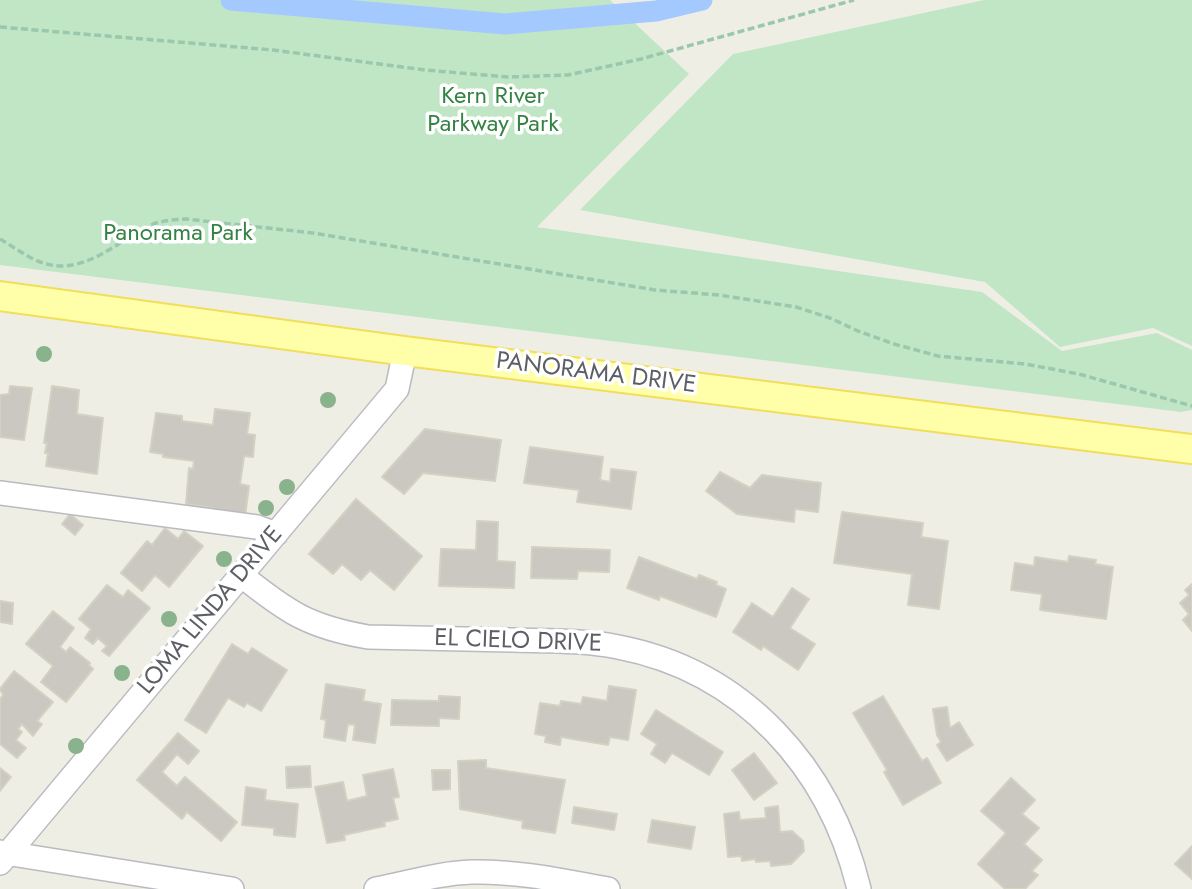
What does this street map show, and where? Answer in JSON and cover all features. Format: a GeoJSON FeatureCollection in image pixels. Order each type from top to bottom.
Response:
{"type":"FeatureCollection","features":[{"type":"Feature","properties":{"kind":"main road","name":"PANORAMA DRIVE"},"geometry":{"type":"LineString","coordinates":[[0,296],[405,351],[1192,449]]}},
{"type":"Feature","properties":{"kind":"street","name":"LOMA LINDA DRIVE"},"geometry":{"type":"LineString","coordinates":[[3,856],[397,389],[405,351]]}},
{"type":"Feature","properties":{"kind":"street"},"geometry":{"type":"LineString","coordinates":[[0,492],[257,527],[276,534]]}},
{"type":"Feature","properties":{"kind":"street","name":"EL CIELO DRIVE"},"geometry":{"type":"LineString","coordinates":[[241,576],[280,606],[308,622],[336,632],[368,638],[582,642],[619,647],[661,658],[700,676],[758,715],[793,751],[819,786],[839,824],[859,889]]}},
{"type":"Feature","properties":{"kind":"street"},"geometry":{"type":"LineString","coordinates":[[3,856],[232,889]]}},
{"type":"Feature","properties":{"kind":"street"},"geometry":{"type":"LineString","coordinates":[[381,888],[432,876],[473,872],[513,873],[608,889]]}},
{"type":"Feature","properties":{"kind":"path"},"geometry":{"type":"LineString","coordinates":[[0,27],[273,50],[425,70],[508,77],[568,75],[641,59],[854,0]]}},
{"type":"Feature","properties":{"kind":"path"},"geometry":{"type":"LineString","coordinates":[[0,239],[40,262],[57,267],[73,267],[87,262],[150,225],[165,220],[186,219],[313,233],[655,290],[719,295],[796,307],[894,344],[939,356],[1038,366],[1079,374],[1192,405]]}},
{"type":"Feature","properties":{"kind":"green space"},"geometry":{"type":"Polygon","coordinates":[[[0,0],[610,0],[689,74],[537,227],[982,292],[1062,351],[1157,333],[1192,350],[1192,410],[1181,412],[0,265],[0,0]]]}},
{"type":"Feature","properties":{"kind":"green space"},"geometry":{"type":"Polygon","coordinates":[[[984,0],[1192,0],[1192,346],[1153,328],[1060,347],[985,282],[580,210],[733,54],[984,0]]]}},
{"type":"Feature","properties":{"kind":"building"},"geometry":{"type":"Polygon","coordinates":[[[10,386],[32,388],[24,440],[0,437],[0,395],[9,394],[10,386]]]}},
{"type":"Feature","properties":{"kind":"building"},"geometry":{"type":"Polygon","coordinates":[[[52,386],[79,390],[77,414],[103,418],[97,474],[46,466],[48,453],[45,453],[47,443],[44,443],[52,386]]]}},
{"type":"Feature","properties":{"kind":"building"},"geometry":{"type":"Polygon","coordinates":[[[215,409],[250,413],[247,434],[255,435],[253,457],[244,456],[240,484],[249,486],[245,517],[212,513],[213,508],[186,504],[189,468],[193,469],[194,461],[163,457],[163,454],[150,452],[156,413],[182,416],[182,421],[213,425],[215,409]]]}},
{"type":"Feature","properties":{"kind":"building"},"geometry":{"type":"Polygon","coordinates":[[[425,429],[501,440],[495,481],[423,473],[404,494],[382,477],[425,429]]]}},
{"type":"Feature","properties":{"kind":"building"},"geometry":{"type":"Polygon","coordinates":[[[530,447],[603,457],[600,480],[610,482],[611,469],[636,472],[631,509],[577,502],[579,490],[524,483],[530,447]]]}},
{"type":"Feature","properties":{"kind":"building"},"geometry":{"type":"Polygon","coordinates":[[[720,472],[750,488],[762,475],[821,483],[818,512],[795,509],[794,522],[737,514],[706,491],[720,472]]]}},
{"type":"Feature","properties":{"kind":"building"},"geometry":{"type":"Polygon","coordinates":[[[356,499],[422,556],[394,590],[370,570],[361,580],[342,564],[333,574],[309,554],[356,499]]]}},
{"type":"Feature","properties":{"kind":"building"},"geometry":{"type":"Polygon","coordinates":[[[842,512],[923,523],[921,537],[948,541],[939,609],[908,605],[912,574],[834,563],[842,512]]]}},
{"type":"Feature","properties":{"kind":"building"},"geometry":{"type":"Polygon","coordinates":[[[70,514],[83,525],[75,535],[62,524],[70,514]]]}},
{"type":"Feature","properties":{"kind":"building"},"geometry":{"type":"Polygon","coordinates":[[[477,521],[498,522],[497,561],[515,562],[514,588],[439,586],[441,549],[476,550],[477,521]]]}},
{"type":"Feature","properties":{"kind":"building"},"geometry":{"type":"Polygon","coordinates":[[[165,528],[178,539],[184,531],[203,546],[169,587],[155,575],[142,591],[121,573],[147,541],[152,545],[165,528]]]}},
{"type":"Feature","properties":{"kind":"building"},"geometry":{"type":"Polygon","coordinates":[[[532,547],[610,550],[609,572],[578,571],[577,579],[531,578],[532,547]]]}},
{"type":"Feature","properties":{"kind":"building"},"geometry":{"type":"Polygon","coordinates":[[[1069,556],[1096,560],[1095,564],[1113,567],[1106,619],[1040,610],[1042,594],[1011,590],[1015,563],[1034,566],[1035,557],[1068,562],[1069,556]]]}},
{"type":"Feature","properties":{"kind":"building"},"geometry":{"type":"Polygon","coordinates":[[[639,557],[697,579],[699,575],[726,589],[716,617],[660,596],[659,600],[627,588],[639,557]]]}},
{"type":"Feature","properties":{"kind":"building"},"geometry":{"type":"Polygon","coordinates":[[[1192,584],[1192,631],[1183,620],[1189,614],[1180,603],[1189,595],[1185,590],[1192,584]]]}},
{"type":"Feature","properties":{"kind":"building"},"geometry":{"type":"Polygon","coordinates":[[[107,585],[123,597],[128,590],[150,608],[109,656],[102,651],[107,646],[98,638],[93,644],[85,638],[91,629],[79,619],[107,585]]]}},
{"type":"Feature","properties":{"kind":"building"},"geometry":{"type":"Polygon","coordinates":[[[792,588],[809,599],[790,628],[815,644],[798,670],[763,646],[761,650],[733,632],[752,603],[773,617],[792,588]]]}},
{"type":"Feature","properties":{"kind":"building"},"geometry":{"type":"Polygon","coordinates":[[[0,601],[13,603],[12,624],[0,622],[0,601]]]}},
{"type":"Feature","properties":{"kind":"building"},"geometry":{"type":"Polygon","coordinates":[[[53,611],[74,628],[60,647],[66,652],[70,647],[90,663],[93,669],[66,702],[41,682],[53,666],[26,644],[53,611]]]}},
{"type":"Feature","properties":{"kind":"building"},"geometry":{"type":"Polygon","coordinates":[[[232,644],[248,654],[252,648],[287,670],[261,711],[247,703],[244,707],[228,698],[206,733],[185,720],[232,644]]]}},
{"type":"Feature","properties":{"kind":"building"},"geometry":{"type":"Polygon","coordinates":[[[14,671],[53,702],[37,721],[42,724],[33,736],[22,724],[18,729],[22,732],[16,740],[26,748],[17,758],[0,744],[0,699],[3,695],[0,689],[14,671]]]}},
{"type":"Feature","properties":{"kind":"building"},"geometry":{"type":"Polygon","coordinates":[[[326,684],[365,690],[363,701],[381,704],[375,743],[353,740],[355,725],[348,724],[345,741],[324,737],[326,720],[321,719],[326,684]]]}},
{"type":"Feature","properties":{"kind":"building"},"geometry":{"type":"Polygon","coordinates":[[[609,686],[636,690],[628,740],[610,737],[608,745],[561,737],[560,745],[545,742],[546,736],[535,734],[540,703],[560,706],[561,701],[581,704],[583,697],[607,701],[609,686]]]}},
{"type":"Feature","properties":{"kind":"building"},"geometry":{"type":"Polygon","coordinates":[[[439,696],[460,697],[459,719],[439,718],[439,726],[391,725],[392,700],[439,701],[439,696]]]}},
{"type":"Feature","properties":{"kind":"building"},"geometry":{"type":"Polygon","coordinates":[[[883,696],[922,761],[927,758],[941,783],[903,805],[884,772],[887,770],[853,713],[883,696]]]}},
{"type":"Feature","properties":{"kind":"building"},"geometry":{"type":"Polygon","coordinates":[[[947,707],[950,728],[959,722],[973,745],[947,761],[937,745],[941,742],[937,735],[933,709],[947,707]]]}},
{"type":"Feature","properties":{"kind":"building"},"geometry":{"type":"Polygon","coordinates":[[[656,710],[723,752],[709,775],[672,753],[665,763],[651,754],[657,744],[641,734],[656,710]]]}},
{"type":"Feature","properties":{"kind":"building"},"geometry":{"type":"Polygon","coordinates":[[[178,733],[199,751],[188,764],[177,754],[162,772],[177,786],[185,777],[237,822],[221,841],[187,812],[182,819],[137,780],[178,733]]]}},
{"type":"Feature","properties":{"kind":"building"},"geometry":{"type":"Polygon","coordinates":[[[754,753],[777,783],[754,800],[732,770],[754,753]]]}},
{"type":"Feature","properties":{"kind":"building"},"geometry":{"type":"Polygon","coordinates":[[[486,760],[486,768],[565,780],[555,833],[522,828],[523,821],[460,809],[458,761],[486,760]]]}},
{"type":"Feature","properties":{"kind":"building"},"geometry":{"type":"Polygon","coordinates":[[[310,766],[311,787],[287,788],[286,767],[310,766]]]}},
{"type":"Feature","properties":{"kind":"building"},"geometry":{"type":"Polygon","coordinates":[[[0,768],[11,777],[0,791],[0,768]]]}},
{"type":"Feature","properties":{"kind":"building"},"geometry":{"type":"Polygon","coordinates":[[[393,769],[399,797],[393,798],[398,819],[384,822],[385,826],[344,835],[345,840],[327,843],[315,787],[343,782],[347,801],[367,796],[363,775],[393,769]]]}},
{"type":"Feature","properties":{"kind":"building"},"geometry":{"type":"Polygon","coordinates":[[[432,770],[450,770],[450,789],[433,790],[432,770]]]}},
{"type":"Feature","properties":{"kind":"building"},"geometry":{"type":"Polygon","coordinates":[[[1011,778],[1035,800],[1022,814],[1039,828],[1024,844],[1042,860],[1032,871],[1038,875],[1025,889],[1005,889],[978,864],[1006,833],[981,811],[1011,778]]]}},
{"type":"Feature","properties":{"kind":"building"},"geometry":{"type":"Polygon","coordinates":[[[246,787],[266,790],[265,800],[298,804],[295,837],[274,835],[274,828],[242,825],[246,787]]]}},
{"type":"Feature","properties":{"kind":"building"},"geometry":{"type":"Polygon","coordinates":[[[778,806],[780,832],[792,831],[803,841],[804,851],[791,864],[771,866],[770,861],[742,861],[741,856],[728,857],[724,814],[739,812],[740,820],[766,818],[765,808],[778,806]]]}},
{"type":"Feature","properties":{"kind":"building"},"geometry":{"type":"Polygon","coordinates":[[[574,807],[617,814],[614,830],[572,823],[574,807]]]}},
{"type":"Feature","properties":{"kind":"building"},"geometry":{"type":"Polygon","coordinates":[[[652,820],[695,827],[691,849],[648,842],[652,820]]]}},
{"type":"Feature","properties":{"kind":"building"},"geometry":{"type":"Polygon","coordinates":[[[1192,846],[1192,879],[1175,864],[1192,846]]]}},
{"type":"Feature","properties":{"kind":"waterway"},"geometry":{"type":"LineString","coordinates":[[231,0],[505,24],[656,11],[702,0]]}},
{"type":"Feature","properties":{"kind":"park label","name":"Kern River Parkway Park"},"geometry":{"type":"Point","coordinates":[493,111]}},
{"type":"Feature","properties":{"kind":"park label","name":"Panorama Park"},"geometry":{"type":"Point","coordinates":[178,234]}}]}
